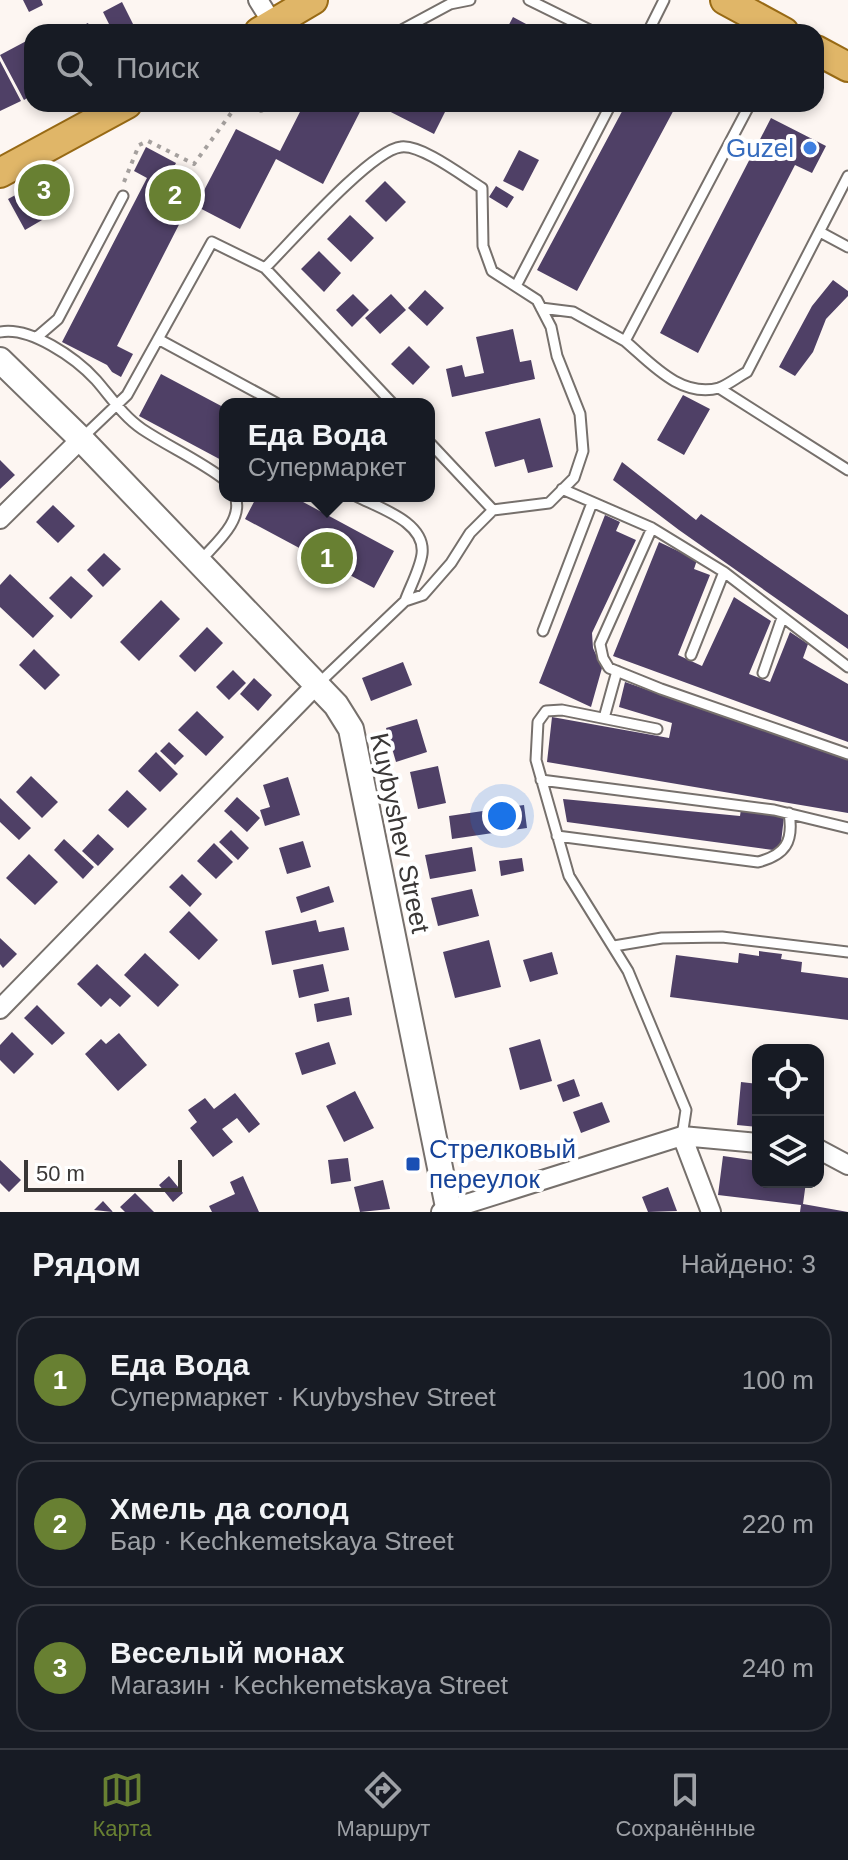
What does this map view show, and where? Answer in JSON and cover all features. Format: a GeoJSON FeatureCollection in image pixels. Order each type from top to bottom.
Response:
{"type":"FeatureCollection","features":[{"type":"Feature","properties":{"kind":"main road"},"geometry":{"type":"LineString","coordinates":[[273,24],[313,0]]}},
{"type":"Feature","properties":{"kind":"main road"},"geometry":{"type":"LineString","coordinates":[[725,0],[758,8],[775,24]]}},
{"type":"Feature","properties":{"kind":"main road"},"geometry":{"type":"LineString","coordinates":[[824,54],[848,67]]}},
{"type":"Feature","properties":{"kind":"main road"},"geometry":{"type":"LineString","coordinates":[[0,173],[112,112]]}},
{"type":"Feature","properties":{"kind":"main road","name":"Kuybyshev Street"},"geometry":{"type":"LineString","coordinates":[[0,360],[81,439],[336,705],[351,729],[446,1211]]}},
{"type":"Feature","properties":{"kind":"street"},"geometry":{"type":"LineString","coordinates":[[258,0],[265,24]]}},
{"type":"Feature","properties":{"kind":"street"},"geometry":{"type":"LineString","coordinates":[[0,519],[81,439]]}},
{"type":"Feature","properties":{"kind":"street"},"geometry":{"type":"LineString","coordinates":[[0,1009],[316,685]]}},
{"type":"Feature","properties":{"kind":"street"},"geometry":{"type":"LineString","coordinates":[[446,1211],[682,1136],[752,1142]]}},
{"type":"Feature","properties":{"kind":"street"},"geometry":{"type":"LineString","coordinates":[[682,1136],[711,1212]]}},
{"type":"Feature","properties":{"kind":"street"},"geometry":{"type":"LineString","coordinates":[[824,1152],[848,1165]]}},
{"type":"Feature","properties":{"kind":"lane"},"geometry":{"type":"LineString","coordinates":[[413,24],[450,4],[470,0]]}},
{"type":"Feature","properties":{"kind":"lane"},"geometry":{"type":"LineString","coordinates":[[529,0],[578,24]]}},
{"type":"Feature","properties":{"kind":"lane"},"geometry":{"type":"LineString","coordinates":[[652,24],[664,0]]}},
{"type":"Feature","properties":{"kind":"lane"},"geometry":{"type":"LineString","coordinates":[[516,286],[607,112]]}},
{"type":"Feature","properties":{"kind":"lane"},"geometry":{"type":"LineString","coordinates":[[625,341],[746,112]]}},
{"type":"Feature","properties":{"kind":"lane"},"geometry":{"type":"LineString","coordinates":[[265,268],[365,166],[399,146],[416,149],[482,188],[483,246],[492,271],[537,300],[551,327],[557,356],[580,414],[583,451],[574,478],[549,503],[493,510],[470,533],[451,563],[423,595],[405,601],[316,685]]}},
{"type":"Feature","properties":{"kind":"lane"},"geometry":{"type":"LineString","coordinates":[[541,308],[573,312],[625,341],[669,379],[691,388],[719,388],[747,372],[848,176]]}},
{"type":"Feature","properties":{"kind":"lane"},"geometry":{"type":"LineString","coordinates":[[37,337],[58,319],[123,196]]}},
{"type":"Feature","properties":{"kind":"lane"},"geometry":{"type":"LineString","coordinates":[[820,232],[848,247]]}},
{"type":"Feature","properties":{"kind":"lane"},"geometry":{"type":"LineString","coordinates":[[81,439],[127,395],[212,242],[265,268],[387,398]]}},
{"type":"Feature","properties":{"kind":"lane"},"geometry":{"type":"LineString","coordinates":[[0,332],[37,337],[70,357],[139,427],[219,475]]}},
{"type":"Feature","properties":{"kind":"lane"},"geometry":{"type":"LineString","coordinates":[[158,339],[267,398]]}},
{"type":"Feature","properties":{"kind":"lane"},"geometry":{"type":"LineString","coordinates":[[719,388],[848,470]]}},
{"type":"Feature","properties":{"kind":"lane"},"geometry":{"type":"LineString","coordinates":[[435,448],[493,510]]}},
{"type":"Feature","properties":{"kind":"lane"},"geometry":{"type":"LineString","coordinates":[[562,489],[652,528],[724,572],[848,667]]}},
{"type":"Feature","properties":{"kind":"lane"},"geometry":{"type":"LineString","coordinates":[[199,563],[236,518],[238,502]]}},
{"type":"Feature","properties":{"kind":"lane"},"geometry":{"type":"LineString","coordinates":[[367,502],[409,524],[420,537],[422,554],[405,601]]}},
{"type":"Feature","properties":{"kind":"lane"},"geometry":{"type":"LineString","coordinates":[[543,631],[592,503]]}},
{"type":"Feature","properties":{"kind":"lane"},"geometry":{"type":"LineString","coordinates":[[652,528],[600,644],[609,668],[848,754]]}},
{"type":"Feature","properties":{"kind":"lane"},"geometry":{"type":"LineString","coordinates":[[691,655],[724,572]]}},
{"type":"Feature","properties":{"kind":"lane"},"geometry":{"type":"LineString","coordinates":[[763,673],[782,618]]}},
{"type":"Feature","properties":{"kind":"lane"},"geometry":{"type":"LineString","coordinates":[[604,718],[617,671]]}},
{"type":"Feature","properties":{"kind":"lane"},"geometry":{"type":"LineString","coordinates":[[657,729],[562,710],[546,711],[538,722],[536,760],[569,876],[628,971],[686,1110],[682,1136]]}},
{"type":"Feature","properties":{"kind":"lane"},"geometry":{"type":"LineString","coordinates":[[541,780],[789,813],[848,828]]}},
{"type":"Feature","properties":{"kind":"lane"},"geometry":{"type":"LineString","coordinates":[[557,836],[758,862],[774,858],[786,849],[790,836],[789,813]]}},
{"type":"Feature","properties":{"kind":"lane"},"geometry":{"type":"LineString","coordinates":[[614,946],[662,938],[722,937],[848,952]]}},
{"type":"Feature","properties":{"kind":"path"},"geometry":{"type":"LineString","coordinates":[[123,196],[124,177],[139,145],[148,141],[194,164],[232,112]]}},
{"type":"Feature","properties":{"kind":"building"},"geometry":{"type":"Polygon","coordinates":[[[23,0],[41,0],[43,5],[29,12],[23,0]]]}},
{"type":"Feature","properties":{"kind":"building"},"geometry":{"type":"Polygon","coordinates":[[[122,2],[133,24],[109,24],[103,12],[122,2]]]}},
{"type":"Feature","properties":{"kind":"building"},"geometry":{"type":"Polygon","coordinates":[[[513,17],[526,24],[509,24],[513,17]]]}},
{"type":"Feature","properties":{"kind":"building"},"geometry":{"type":"Polygon","coordinates":[[[24,42],[24,100],[0,55],[24,42]]]}},
{"type":"Feature","properties":{"kind":"building"},"geometry":{"type":"Polygon","coordinates":[[[0,61],[21,101],[0,111],[0,61]]]}},
{"type":"Feature","properties":{"kind":"building"},"geometry":{"type":"Polygon","coordinates":[[[300,112],[360,112],[323,184],[276,159],[240,229],[190,203],[117,346],[133,354],[121,377],[107,365],[62,342],[147,178],[134,171],[146,147],[176,163],[165,184],[198,202],[236,129],[280,151],[300,112]]]}},
{"type":"Feature","properties":{"kind":"building"},"geometry":{"type":"Polygon","coordinates":[[[391,112],[445,112],[434,134],[391,112]]]}},
{"type":"Feature","properties":{"kind":"building"},"geometry":{"type":"Polygon","coordinates":[[[622,112],[673,112],[577,291],[537,270],[622,112]]]}},
{"type":"Feature","properties":{"kind":"building"},"geometry":{"type":"Polygon","coordinates":[[[771,118],[826,146],[812,173],[795,165],[698,353],[660,333],[771,118]]]}},
{"type":"Feature","properties":{"kind":"building"},"geometry":{"type":"Polygon","coordinates":[[[519,150],[539,160],[523,191],[503,181],[519,150]]]}},
{"type":"Feature","properties":{"kind":"building"},"geometry":{"type":"Polygon","coordinates":[[[385,181],[406,202],[386,222],[365,201],[385,181]]]}},
{"type":"Feature","properties":{"kind":"building"},"geometry":{"type":"Polygon","coordinates":[[[34,185],[54,186],[66,206],[25,230],[8,199],[34,185]]]}},
{"type":"Feature","properties":{"kind":"building"},"geometry":{"type":"Polygon","coordinates":[[[496,186],[514,197],[507,208],[489,197],[496,186]]]}},
{"type":"Feature","properties":{"kind":"building"},"geometry":{"type":"Polygon","coordinates":[[[350,215],[374,238],[351,262],[327,239],[350,215]]]}},
{"type":"Feature","properties":{"kind":"building"},"geometry":{"type":"Polygon","coordinates":[[[319,251],[341,273],[324,292],[301,269],[319,251]]]}},
{"type":"Feature","properties":{"kind":"building"},"geometry":{"type":"Polygon","coordinates":[[[833,280],[848,291],[848,296],[826,319],[813,352],[795,376],[779,367],[812,306],[833,280]]]}},
{"type":"Feature","properties":{"kind":"building"},"geometry":{"type":"Polygon","coordinates":[[[425,290],[444,308],[427,326],[408,308],[425,290]]]}},
{"type":"Feature","properties":{"kind":"building"},"geometry":{"type":"Polygon","coordinates":[[[353,294],[369,310],[352,327],[336,310],[353,294]]]}},
{"type":"Feature","properties":{"kind":"building"},"geometry":{"type":"Polygon","coordinates":[[[391,294],[406,310],[380,334],[365,318],[391,294]]]}},
{"type":"Feature","properties":{"kind":"building"},"geometry":{"type":"Polygon","coordinates":[[[513,329],[520,362],[531,360],[535,379],[452,397],[446,369],[462,365],[465,377],[484,373],[476,337],[513,329]]]}},
{"type":"Feature","properties":{"kind":"building"},"geometry":{"type":"Polygon","coordinates":[[[409,346],[430,367],[413,385],[391,364],[409,346]]]}},
{"type":"Feature","properties":{"kind":"building"},"geometry":{"type":"Polygon","coordinates":[[[161,374],[219,405],[219,459],[139,416],[161,374]]]}},
{"type":"Feature","properties":{"kind":"building"},"geometry":{"type":"Polygon","coordinates":[[[683,395],[710,409],[684,455],[657,440],[683,395]]]}},
{"type":"Feature","properties":{"kind":"building"},"geometry":{"type":"Polygon","coordinates":[[[540,418],[553,467],[528,473],[524,459],[495,467],[485,432],[540,418]]]}},
{"type":"Feature","properties":{"kind":"building"},"geometry":{"type":"Polygon","coordinates":[[[0,460],[15,475],[0,489],[0,460]]]}},
{"type":"Feature","properties":{"kind":"building"},"geometry":{"type":"Polygon","coordinates":[[[622,462],[696,520],[701,514],[848,615],[848,649],[613,480],[622,462]]]}},
{"type":"Feature","properties":{"kind":"building"},"geometry":{"type":"Polygon","coordinates":[[[254,502],[303,502],[394,551],[374,588],[245,519],[254,502]]]}},
{"type":"Feature","properties":{"kind":"building"},"geometry":{"type":"Polygon","coordinates":[[[53,505],[75,526],[58,543],[36,522],[53,505]]]}},
{"type":"Feature","properties":{"kind":"building"},"geometry":{"type":"Polygon","coordinates":[[[605,515],[620,522],[616,531],[636,540],[592,633],[593,648],[602,668],[591,707],[539,683],[605,515]]]}},
{"type":"Feature","properties":{"kind":"building"},"geometry":{"type":"Polygon","coordinates":[[[659,542],[697,560],[694,569],[710,575],[678,655],[702,666],[734,597],[771,621],[749,674],[770,682],[790,632],[808,644],[803,658],[848,684],[848,742],[613,656],[659,542]]]}},
{"type":"Feature","properties":{"kind":"building"},"geometry":{"type":"Polygon","coordinates":[[[104,553],[121,569],[103,587],[87,570],[104,553]]]}},
{"type":"Feature","properties":{"kind":"building"},"geometry":{"type":"Polygon","coordinates":[[[10,574],[54,616],[33,638],[0,607],[0,585],[10,574]]]}},
{"type":"Feature","properties":{"kind":"building"},"geometry":{"type":"Polygon","coordinates":[[[71,576],[93,596],[71,619],[49,598],[71,576]]]}},
{"type":"Feature","properties":{"kind":"building"},"geometry":{"type":"Polygon","coordinates":[[[161,600],[180,619],[139,661],[120,642],[161,600]]]}},
{"type":"Feature","properties":{"kind":"building"},"geometry":{"type":"Polygon","coordinates":[[[207,627],[223,643],[195,672],[179,656],[207,627]]]}},
{"type":"Feature","properties":{"kind":"building"},"geometry":{"type":"Polygon","coordinates":[[[34,649],[60,675],[45,690],[19,665],[34,649]]]}},
{"type":"Feature","properties":{"kind":"building"},"geometry":{"type":"Polygon","coordinates":[[[403,662],[412,685],[371,701],[362,678],[403,662]]]}},
{"type":"Feature","properties":{"kind":"building"},"geometry":{"type":"Polygon","coordinates":[[[233,670],[246,683],[229,700],[216,687],[233,670]]]}},
{"type":"Feature","properties":{"kind":"building"},"geometry":{"type":"Polygon","coordinates":[[[254,678],[272,695],[258,711],[240,694],[254,678]]]}},
{"type":"Feature","properties":{"kind":"building"},"geometry":{"type":"Polygon","coordinates":[[[625,682],[848,760],[848,813],[547,762],[552,717],[669,738],[672,723],[619,707],[625,682]]]}},
{"type":"Feature","properties":{"kind":"building"},"geometry":{"type":"Polygon","coordinates":[[[197,711],[224,737],[206,756],[178,730],[197,711]]]}},
{"type":"Feature","properties":{"kind":"building"},"geometry":{"type":"Polygon","coordinates":[[[417,719],[427,752],[396,762],[386,728],[417,719]]]}},
{"type":"Feature","properties":{"kind":"building"},"geometry":{"type":"Polygon","coordinates":[[[169,742],[184,756],[175,765],[160,751],[169,742]]]}},
{"type":"Feature","properties":{"kind":"building"},"geometry":{"type":"Polygon","coordinates":[[[156,752],[178,774],[160,792],[138,771],[156,752]]]}},
{"type":"Feature","properties":{"kind":"building"},"geometry":{"type":"Polygon","coordinates":[[[438,766],[446,803],[418,809],[410,772],[438,766]]]}},
{"type":"Feature","properties":{"kind":"building"},"geometry":{"type":"Polygon","coordinates":[[[31,776],[58,802],[42,818],[16,792],[31,776]]]}},
{"type":"Feature","properties":{"kind":"building"},"geometry":{"type":"Polygon","coordinates":[[[288,777],[300,815],[265,826],[260,810],[270,807],[263,785],[288,777]]]}},
{"type":"Feature","properties":{"kind":"building"},"geometry":{"type":"Polygon","coordinates":[[[127,790],[147,809],[128,828],[108,810],[127,790]]]}},
{"type":"Feature","properties":{"kind":"building"},"geometry":{"type":"Polygon","coordinates":[[[237,797],[260,818],[247,832],[224,811],[237,797]]]}},
{"type":"Feature","properties":{"kind":"building"},"geometry":{"type":"Polygon","coordinates":[[[0,798],[31,828],[19,840],[0,822],[0,798]]]}},
{"type":"Feature","properties":{"kind":"building"},"geometry":{"type":"Polygon","coordinates":[[[563,799],[740,816],[741,809],[784,817],[780,851],[567,822],[563,799]]]}},
{"type":"Feature","properties":{"kind":"building"},"geometry":{"type":"Polygon","coordinates":[[[524,805],[527,828],[452,839],[449,816],[524,805]]]}},
{"type":"Feature","properties":{"kind":"building"},"geometry":{"type":"Polygon","coordinates":[[[231,830],[249,848],[238,860],[219,842],[231,830]]]}},
{"type":"Feature","properties":{"kind":"building"},"geometry":{"type":"Polygon","coordinates":[[[98,834],[114,849],[98,866],[82,851],[98,834]]]}},
{"type":"Feature","properties":{"kind":"building"},"geometry":{"type":"Polygon","coordinates":[[[64,839],[94,867],[83,879],[54,850],[64,839]]]}},
{"type":"Feature","properties":{"kind":"building"},"geometry":{"type":"Polygon","coordinates":[[[303,841],[311,867],[287,874],[279,848],[303,841]]]}},
{"type":"Feature","properties":{"kind":"building"},"geometry":{"type":"Polygon","coordinates":[[[214,843],[233,862],[216,879],[197,861],[214,843]]]}},
{"type":"Feature","properties":{"kind":"building"},"geometry":{"type":"Polygon","coordinates":[[[472,847],[476,871],[430,879],[425,855],[472,847]]]}},
{"type":"Feature","properties":{"kind":"building"},"geometry":{"type":"Polygon","coordinates":[[[29,854],[58,882],[35,905],[6,878],[29,854]]]}},
{"type":"Feature","properties":{"kind":"building"},"geometry":{"type":"Polygon","coordinates":[[[522,858],[524,871],[501,876],[499,861],[522,858]]]}},
{"type":"Feature","properties":{"kind":"building"},"geometry":{"type":"Polygon","coordinates":[[[182,874],[202,894],[190,907],[169,887],[182,874]]]}},
{"type":"Feature","properties":{"kind":"building"},"geometry":{"type":"Polygon","coordinates":[[[329,886],[334,902],[301,913],[296,897],[329,886]]]}},
{"type":"Feature","properties":{"kind":"building"},"geometry":{"type":"Polygon","coordinates":[[[472,889],[479,916],[438,926],[431,898],[472,889]]]}},
{"type":"Feature","properties":{"kind":"building"},"geometry":{"type":"Polygon","coordinates":[[[189,911],[218,940],[199,960],[169,932],[189,911]]]}},
{"type":"Feature","properties":{"kind":"building"},"geometry":{"type":"Polygon","coordinates":[[[316,920],[319,932],[344,927],[349,950],[272,965],[265,931],[316,920]]]}},
{"type":"Feature","properties":{"kind":"building"},"geometry":{"type":"Polygon","coordinates":[[[0,938],[17,954],[3,968],[0,964],[0,938]]]}},
{"type":"Feature","properties":{"kind":"building"},"geometry":{"type":"Polygon","coordinates":[[[489,940],[501,987],[455,998],[443,952],[489,940]]]}},
{"type":"Feature","properties":{"kind":"building"},"geometry":{"type":"Polygon","coordinates":[[[759,951],[782,954],[781,959],[802,962],[801,972],[848,978],[848,1020],[670,997],[676,955],[738,963],[739,953],[759,956],[759,951]]]}},
{"type":"Feature","properties":{"kind":"building"},"geometry":{"type":"Polygon","coordinates":[[[552,952],[558,974],[530,982],[523,960],[552,952]]]}},
{"type":"Feature","properties":{"kind":"building"},"geometry":{"type":"Polygon","coordinates":[[[145,953],[179,985],[158,1007],[124,975],[145,953]]]}},
{"type":"Feature","properties":{"kind":"building"},"geometry":{"type":"Polygon","coordinates":[[[97,964],[131,996],[120,1007],[110,998],[101,1007],[77,984],[97,964]]]}},
{"type":"Feature","properties":{"kind":"building"},"geometry":{"type":"Polygon","coordinates":[[[323,964],[329,991],[299,998],[293,970],[323,964]]]}},
{"type":"Feature","properties":{"kind":"building"},"geometry":{"type":"Polygon","coordinates":[[[349,997],[352,1015],[317,1022],[314,1004],[349,997]]]}},
{"type":"Feature","properties":{"kind":"building"},"geometry":{"type":"Polygon","coordinates":[[[37,1005],[65,1033],[52,1045],[24,1018],[37,1005]]]}},
{"type":"Feature","properties":{"kind":"building"},"geometry":{"type":"Polygon","coordinates":[[[12,1032],[34,1054],[14,1074],[0,1060],[0,1045],[12,1032]]]}},
{"type":"Feature","properties":{"kind":"building"},"geometry":{"type":"Polygon","coordinates":[[[119,1033],[147,1065],[118,1091],[85,1054],[101,1039],[106,1044],[119,1033]]]}},
{"type":"Feature","properties":{"kind":"building"},"geometry":{"type":"Polygon","coordinates":[[[540,1039],[552,1081],[520,1090],[509,1048],[540,1039]]]}},
{"type":"Feature","properties":{"kind":"building"},"geometry":{"type":"Polygon","coordinates":[[[329,1042],[336,1064],[302,1075],[295,1053],[329,1042]]]}},
{"type":"Feature","properties":{"kind":"building"},"geometry":{"type":"Polygon","coordinates":[[[574,1079],[580,1096],[563,1102],[557,1085],[574,1079]]]}},
{"type":"Feature","properties":{"kind":"building"},"geometry":{"type":"Polygon","coordinates":[[[741,1082],[752,1083],[752,1126],[737,1125],[741,1082]]]}},
{"type":"Feature","properties":{"kind":"building"},"geometry":{"type":"Polygon","coordinates":[[[355,1091],[374,1128],[344,1142],[326,1106],[355,1091]]]}},
{"type":"Feature","properties":{"kind":"building"},"geometry":{"type":"Polygon","coordinates":[[[235,1093],[260,1124],[249,1133],[237,1118],[222,1129],[233,1142],[213,1157],[190,1128],[197,1122],[188,1110],[205,1098],[214,1109],[235,1093]]]}},
{"type":"Feature","properties":{"kind":"building"},"geometry":{"type":"Polygon","coordinates":[[[602,1102],[610,1122],[581,1133],[573,1112],[602,1102]]]}},
{"type":"Feature","properties":{"kind":"building"},"geometry":{"type":"Polygon","coordinates":[[[723,1156],[752,1160],[752,1188],[805,1188],[803,1204],[848,1212],[800,1212],[801,1205],[718,1195],[723,1156]]]}},
{"type":"Feature","properties":{"kind":"building"},"geometry":{"type":"Polygon","coordinates":[[[348,1158],[351,1181],[331,1184],[328,1160],[348,1158]]]}},
{"type":"Feature","properties":{"kind":"building"},"geometry":{"type":"Polygon","coordinates":[[[0,1160],[21,1180],[9,1192],[0,1183],[0,1160]]]}},
{"type":"Feature","properties":{"kind":"building"},"geometry":{"type":"Polygon","coordinates":[[[169,1176],[183,1193],[173,1202],[159,1185],[169,1176]]]}},
{"type":"Feature","properties":{"kind":"building"},"geometry":{"type":"Polygon","coordinates":[[[243,1176],[259,1212],[212,1212],[209,1206],[235,1194],[230,1182],[243,1176]]]}},
{"type":"Feature","properties":{"kind":"building"},"geometry":{"type":"Polygon","coordinates":[[[383,1180],[390,1209],[360,1212],[354,1187],[383,1180]]]}},
{"type":"Feature","properties":{"kind":"building"},"geometry":{"type":"Polygon","coordinates":[[[668,1187],[677,1211],[648,1212],[642,1197],[668,1187]]]}},
{"type":"Feature","properties":{"kind":"building"},"geometry":{"type":"Polygon","coordinates":[[[135,1193],[154,1212],[125,1212],[120,1207],[135,1193]]]}},
{"type":"Feature","properties":{"kind":"building"},"geometry":{"type":"Polygon","coordinates":[[[103,1201],[113,1212],[94,1210],[103,1201]]]}},
{"type":"Feature","properties":{"kind":"place","name":"Guzel"},"geometry":{"type":"Point","coordinates":[810,148]}},
{"type":"Feature","properties":{"kind":"place","name":"Веселый монах"},"geometry":{"type":"Point","coordinates":[44,190]}},
{"type":"Feature","properties":{"kind":"place","name":"Хмель да солод"},"geometry":{"type":"Point","coordinates":[175,195]}},
{"type":"Feature","properties":{"kind":"place","name":"Еда Вода"},"geometry":{"type":"Point","coordinates":[327,558]}},
{"type":"Feature","properties":{"kind":"place","name":"Стрелковый переулок"},"geometry":{"type":"Point","coordinates":[413,1164]}}]}
